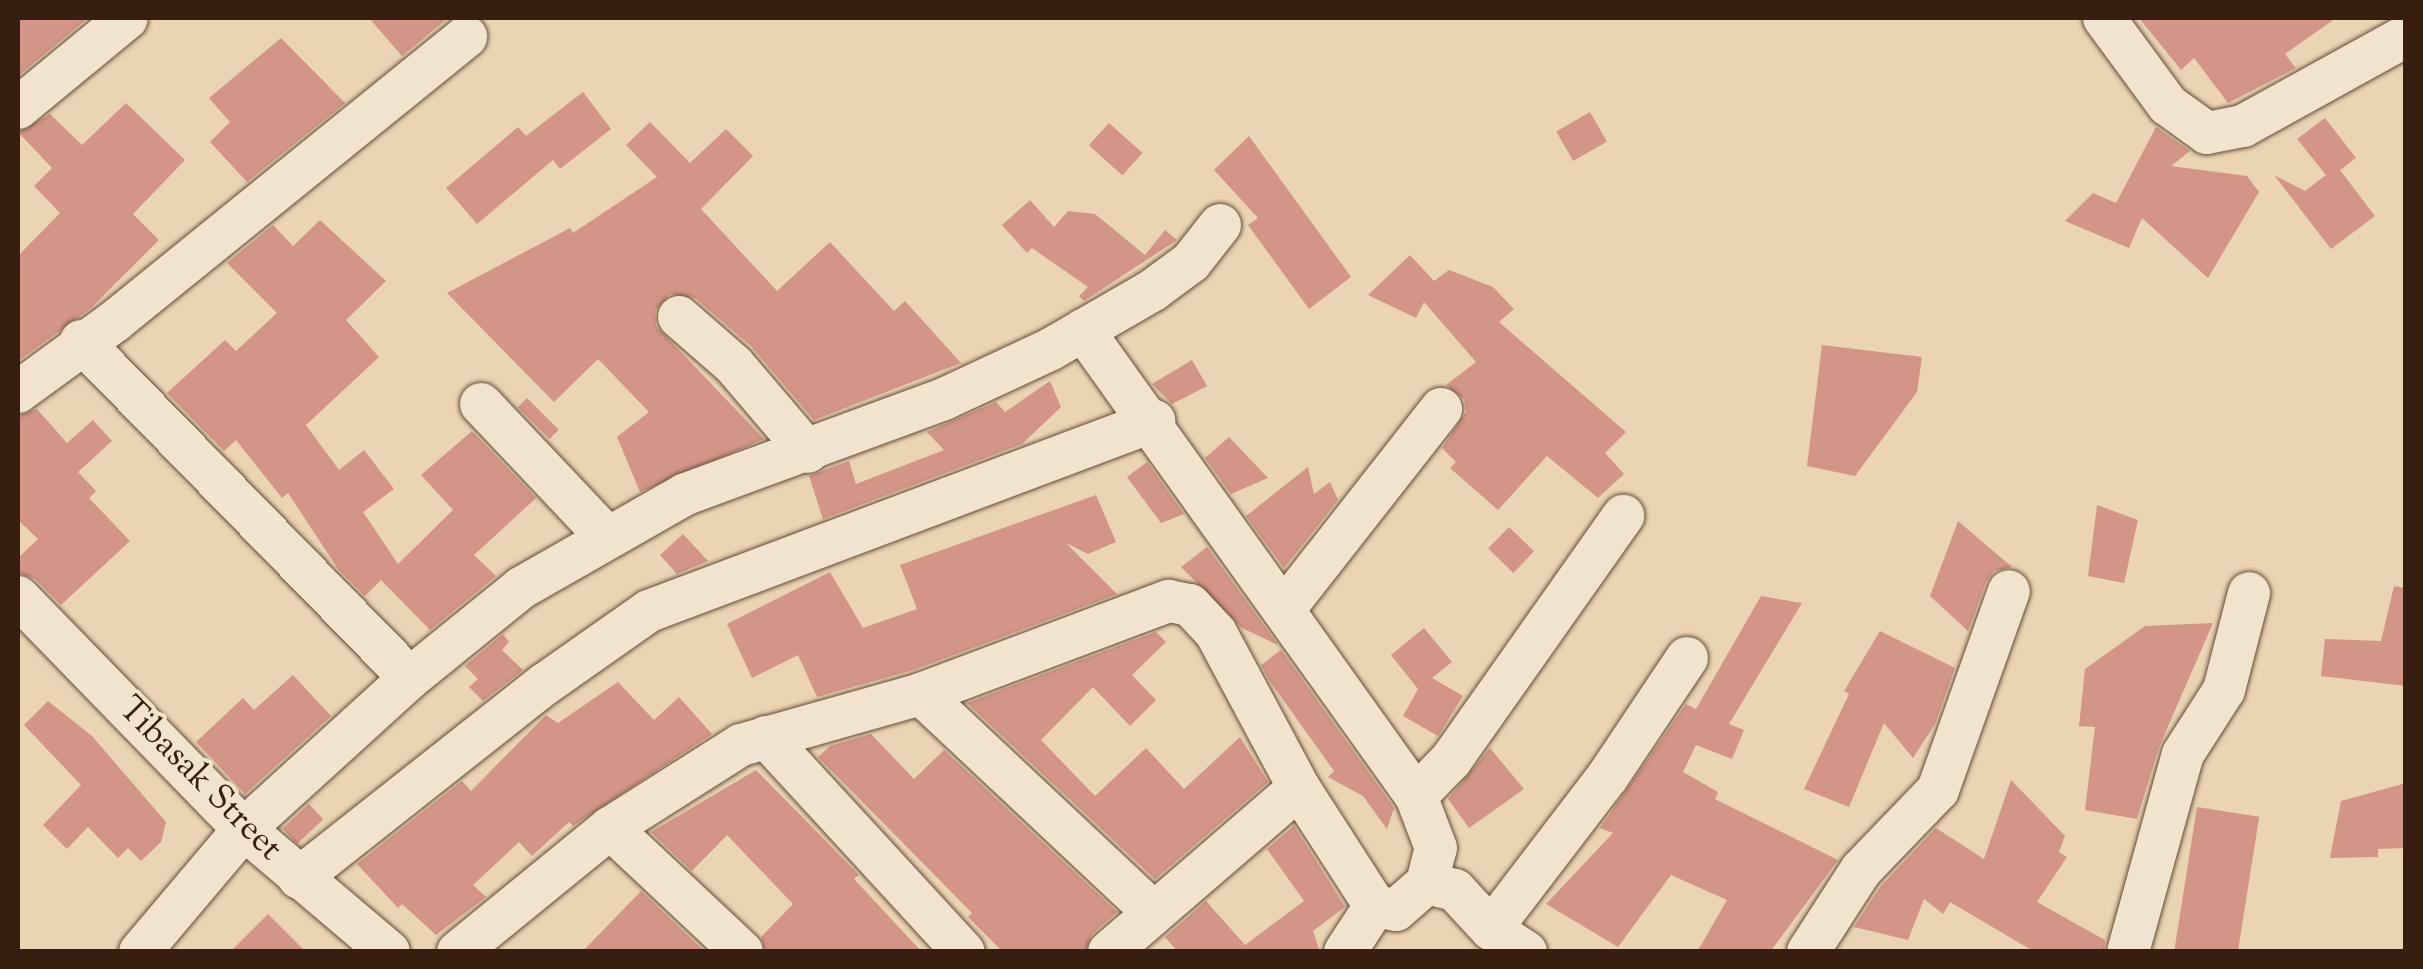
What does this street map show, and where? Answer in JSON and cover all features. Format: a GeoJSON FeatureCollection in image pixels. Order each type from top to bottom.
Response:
{"type":"FeatureCollection","features":[{"type":"Feature","properties":{"kind":"street"},"geometry":{"type":"LineString","coordinates":[[18,108],[126,18]]}},
{"type":"Feature","properties":{"kind":"street"},"geometry":{"type":"LineString","coordinates":[[2104,18],[2168,106],[2207,133],[2243,126],[2392,32]]}},
{"type":"Feature","properties":{"kind":"street"},"geometry":{"type":"LineString","coordinates":[[18,392],[80,342],[116,321],[466,36]]}},
{"type":"Feature","properties":{"kind":"street"},"geometry":{"type":"LineString","coordinates":[[140,952],[244,829],[410,678],[521,588],[606,536],[686,494],[944,399],[1084,330],[1178,271],[1220,225]]}},
{"type":"Feature","properties":{"kind":"street"},"geometry":{"type":"LineString","coordinates":[[679,317],[734,365],[808,452]]}},
{"type":"Feature","properties":{"kind":"street"},"geometry":{"type":"LineString","coordinates":[[458,952],[610,828],[741,745],[922,694],[1169,600],[1190,605],[1216,634],[1299,788],[1374,906],[1396,910],[1427,884],[1436,848],[1416,796],[1154,421],[1084,330]]}},
{"type":"Feature","properties":{"kind":"street"},"geometry":{"type":"LineString","coordinates":[[80,342],[410,678]]}},
{"type":"Feature","properties":{"kind":"street"},"geometry":{"type":"LineString","coordinates":[[482,404],[606,536]]}},
{"type":"Feature","properties":{"kind":"street"},"geometry":{"type":"LineString","coordinates":[[1286,608],[1441,410]]}},
{"type":"Feature","properties":{"kind":"street"},"geometry":{"type":"LineString","coordinates":[[299,878],[544,684],[649,611],[1154,421]]}},
{"type":"Feature","properties":{"kind":"street"},"geometry":{"type":"LineString","coordinates":[[1416,796],[1450,760],[1623,516]]}},
{"type":"Feature","properties":{"kind":"street"},"geometry":{"type":"LineString","coordinates":[[1822,947],[1861,870],[1938,790],[2009,591]]}},
{"type":"Feature","properties":{"kind":"street"},"geometry":{"type":"LineString","coordinates":[[2128,952],[2183,754],[2224,690],[2249,593]]}},
{"type":"Feature","properties":{"kind":"street","name":"Tibasak Street"},"geometry":{"type":"LineString","coordinates":[[20,607],[244,829],[389,952]]}},
{"type":"Feature","properties":{"kind":"street"},"geometry":{"type":"LineString","coordinates":[[1427,884],[1455,890],[1508,940],[1608,776],[1687,658]]}},
{"type":"Feature","properties":{"kind":"street"},"geometry":{"type":"LineString","coordinates":[[922,694],[1153,912]]}},
{"type":"Feature","properties":{"kind":"street"},"geometry":{"type":"LineString","coordinates":[[766,737],[964,952]]}},
{"type":"Feature","properties":{"kind":"street"},"geometry":{"type":"LineString","coordinates":[[1109,952],[1299,788]]}},
{"type":"Feature","properties":{"kind":"street"},"geometry":{"type":"LineString","coordinates":[[610,828],[742,952]]}},
{"type":"Feature","properties":{"kind":"street"},"geometry":{"type":"LineString","coordinates":[[1345,952],[1374,906]]}},
{"type":"Feature","properties":{"kind":"building"},"geometry":{"type":"Polygon","coordinates":[[[18,18],[88,18],[18,76],[18,18]]]}},
{"type":"Feature","properties":{"kind":"building"},"geometry":{"type":"Polygon","coordinates":[[[369,18],[448,18],[402,56],[369,18]]]}},
{"type":"Feature","properties":{"kind":"building"},"geometry":{"type":"Polygon","coordinates":[[[2139,18],[2336,18],[2285,54],[2296,68],[2228,103],[2194,58],[2181,70],[2139,18]]]}},
{"type":"Feature","properties":{"kind":"building"},"geometry":{"type":"Polygon","coordinates":[[[281,38],[345,103],[247,182],[210,142],[230,122],[209,98],[281,38]]]}},
{"type":"Feature","properties":{"kind":"building"},"geometry":{"type":"Polygon","coordinates":[[[583,92],[611,129],[560,169],[553,160],[477,224],[446,188],[518,127],[526,136],[583,92]]]}},
{"type":"Feature","properties":{"kind":"building"},"geometry":{"type":"Polygon","coordinates":[[[126,103],[185,160],[133,214],[159,240],[91,308],[18,361],[18,256],[60,213],[34,186],[52,168],[18,132],[50,114],[82,145],[126,103]]]}},
{"type":"Feature","properties":{"kind":"building"},"geometry":{"type":"Polygon","coordinates":[[[1590,112],[1607,141],[1573,161],[1556,132],[1590,112]]]}},
{"type":"Feature","properties":{"kind":"building"},"geometry":{"type":"Polygon","coordinates":[[[2325,118],[2356,158],[2340,170],[2375,216],[2331,249],[2274,175],[2305,191],[2326,175],[2297,139],[2325,118]]]}},
{"type":"Feature","properties":{"kind":"building"},"geometry":{"type":"Polygon","coordinates":[[[650,122],[690,163],[726,129],[753,156],[701,209],[777,291],[830,242],[894,311],[905,301],[961,363],[814,420],[751,346],[695,298],[670,294],[655,311],[656,326],[764,439],[640,492],[617,437],[649,412],[598,359],[554,402],[447,293],[570,228],[573,233],[657,177],[626,145],[650,122]]]}},
{"type":"Feature","properties":{"kind":"building"},"geometry":{"type":"Polygon","coordinates":[[[1109,123],[1142,153],[1122,175],[1089,145],[1109,123]]]}},
{"type":"Feature","properties":{"kind":"building"},"geometry":{"type":"Polygon","coordinates":[[[2156,127],[2190,151],[2171,166],[2247,176],[2259,192],[2208,278],[2142,218],[2129,248],[2065,221],[2093,193],[2116,203],[2156,127]]]}},
{"type":"Feature","properties":{"kind":"building"},"geometry":{"type":"Polygon","coordinates":[[[1249,136],[1351,277],[1309,309],[1248,225],[1258,218],[1214,170],[1249,136]]]}},
{"type":"Feature","properties":{"kind":"building"},"geometry":{"type":"Polygon","coordinates":[[[1030,200],[1054,227],[1068,211],[1095,214],[1145,255],[1165,230],[1177,240],[1084,301],[1079,296],[1088,287],[1032,248],[1027,253],[1002,225],[1030,200]]]}},
{"type":"Feature","properties":{"kind":"building"},"geometry":{"type":"Polygon","coordinates":[[[320,220],[386,281],[346,320],[379,357],[306,425],[339,470],[364,450],[394,489],[363,512],[398,564],[453,510],[421,475],[472,431],[536,498],[474,555],[496,576],[430,630],[381,580],[365,596],[338,569],[288,493],[282,498],[236,440],[224,451],[167,393],[225,340],[236,351],[277,313],[227,263],[273,225],[293,246],[320,220]]]}},
{"type":"Feature","properties":{"kind":"building"},"geometry":{"type":"Polygon","coordinates":[[[1410,255],[1434,281],[1449,270],[1493,287],[1514,309],[1499,322],[1626,432],[1605,453],[1624,474],[1598,498],[1547,456],[1498,510],[1450,468],[1456,462],[1442,448],[1466,412],[1464,399],[1446,385],[1476,362],[1424,302],[1416,318],[1368,295],[1410,255]]]}},
{"type":"Feature","properties":{"kind":"building"},"geometry":{"type":"Polygon","coordinates":[[[1822,345],[1922,357],[1917,392],[1855,476],[1807,466],[1822,345]]]}},
{"type":"Feature","properties":{"kind":"building"},"geometry":{"type":"Polygon","coordinates":[[[1192,360],[1207,386],[1172,404],[1152,384],[1192,360]]]}},
{"type":"Feature","properties":{"kind":"building"},"geometry":{"type":"Polygon","coordinates":[[[1050,381],[1061,407],[1022,444],[823,519],[809,476],[849,461],[856,484],[944,450],[927,432],[996,402],[1005,412],[1050,381]]]}},
{"type":"Feature","properties":{"kind":"building"},"geometry":{"type":"Polygon","coordinates":[[[527,398],[559,430],[550,439],[518,407],[527,398]]]}},
{"type":"Feature","properties":{"kind":"building"},"geometry":{"type":"Polygon","coordinates":[[[37,409],[67,443],[93,420],[112,441],[78,472],[96,491],[89,498],[130,541],[61,605],[35,579],[18,573],[18,558],[38,539],[18,520],[18,416],[37,409]]]}},
{"type":"Feature","properties":{"kind":"building"},"geometry":{"type":"Polygon","coordinates":[[[1229,437],[1268,478],[1231,494],[1205,458],[1229,437]]]}},
{"type":"Feature","properties":{"kind":"building"},"geometry":{"type":"Polygon","coordinates":[[[1147,462],[1184,514],[1161,523],[1127,477],[1147,462]]]}},
{"type":"Feature","properties":{"kind":"building"},"geometry":{"type":"Polygon","coordinates":[[[1308,467],[1314,494],[1330,482],[1338,500],[1284,568],[1246,516],[1308,467]]]}},
{"type":"Feature","properties":{"kind":"building"},"geometry":{"type":"Polygon","coordinates":[[[1096,495],[1116,542],[1088,554],[1066,543],[1117,594],[913,670],[817,697],[798,655],[752,678],[727,624],[830,572],[863,628],[917,609],[900,565],[1096,495]]]}},
{"type":"Feature","properties":{"kind":"building"},"geometry":{"type":"Polygon","coordinates":[[[2097,505],[2138,520],[2124,583],[2088,576],[2097,505]]]}},
{"type":"Feature","properties":{"kind":"building"},"geometry":{"type":"Polygon","coordinates":[[[1958,521],[2012,567],[1994,571],[1986,582],[1968,631],[1930,596],[1958,521]]]}},
{"type":"Feature","properties":{"kind":"building"},"geometry":{"type":"Polygon","coordinates":[[[1509,527],[1534,551],[1513,573],[1488,549],[1509,527]]]}},
{"type":"Feature","properties":{"kind":"building"},"geometry":{"type":"Polygon","coordinates":[[[683,534],[708,561],[677,574],[660,555],[683,534]]]}},
{"type":"Feature","properties":{"kind":"building"},"geometry":{"type":"Polygon","coordinates":[[[1207,547],[1278,645],[1242,628],[1181,567],[1207,547]]]}},
{"type":"Feature","properties":{"kind":"building"},"geometry":{"type":"Polygon","coordinates":[[[2394,586],[2406,588],[2406,686],[2321,676],[2325,639],[2381,641],[2394,586]]]}},
{"type":"Feature","properties":{"kind":"building"},"geometry":{"type":"Polygon","coordinates":[[[1761,596],[1802,603],[1729,724],[1744,730],[1732,759],[1696,745],[1683,772],[1718,792],[1715,799],[1838,860],[1770,952],[1697,952],[1727,900],[1671,875],[1618,947],[1546,904],[1613,833],[1600,828],[1686,704],[1696,709],[1761,596]]]}},
{"type":"Feature","properties":{"kind":"building"},"geometry":{"type":"Polygon","coordinates":[[[2213,623],[2159,747],[2137,819],[2085,810],[2095,727],[2079,726],[2085,669],[2145,626],[2213,623]]]}},
{"type":"Feature","properties":{"kind":"building"},"geometry":{"type":"Polygon","coordinates":[[[1424,628],[1452,662],[1432,678],[1463,696],[1438,736],[1403,716],[1418,689],[1391,655],[1424,628]]]}},
{"type":"Feature","properties":{"kind":"building"},"geometry":{"type":"Polygon","coordinates":[[[1880,631],[1955,668],[1935,724],[1913,758],[1884,723],[1849,807],[1804,789],[1849,694],[1844,691],[1880,631]]]}},
{"type":"Feature","properties":{"kind":"building"},"geometry":{"type":"Polygon","coordinates":[[[1156,632],[1166,642],[1132,675],[1156,700],[1130,726],[1093,687],[1041,740],[1095,796],[1146,748],[1184,789],[1240,737],[1268,782],[1155,879],[967,703],[1156,632]]]}},
{"type":"Feature","properties":{"kind":"building"},"geometry":{"type":"Polygon","coordinates":[[[503,634],[509,642],[502,650],[523,670],[483,701],[469,687],[478,679],[465,666],[503,634]]]}},
{"type":"Feature","properties":{"kind":"building"},"geometry":{"type":"Polygon","coordinates":[[[1281,650],[1394,808],[1387,829],[1363,796],[1328,777],[1334,771],[1269,680],[1261,665],[1281,650]]]}},
{"type":"Feature","properties":{"kind":"building"},"geometry":{"type":"Polygon","coordinates":[[[293,675],[331,716],[245,794],[196,742],[243,698],[254,710],[293,675]]]}},
{"type":"Feature","properties":{"kind":"building"},"geometry":{"type":"Polygon","coordinates":[[[618,682],[654,720],[679,697],[712,734],[573,826],[569,822],[532,856],[519,842],[473,885],[486,897],[436,935],[402,904],[398,908],[357,864],[462,781],[471,791],[546,715],[558,723],[618,682]]]}},
{"type":"Feature","properties":{"kind":"building"},"geometry":{"type":"Polygon","coordinates":[[[48,701],[92,736],[166,822],[161,842],[141,861],[128,848],[118,858],[88,827],[67,849],[43,825],[81,785],[24,725],[48,701]]]}},
{"type":"Feature","properties":{"kind":"building"},"geometry":{"type":"Polygon","coordinates":[[[871,734],[914,779],[944,750],[1117,912],[1092,934],[1085,952],[1003,952],[968,917],[972,913],[818,757],[830,746],[871,734]]]}},
{"type":"Feature","properties":{"kind":"building"},"geometry":{"type":"Polygon","coordinates":[[[1490,748],[1524,789],[1469,828],[1448,799],[1490,748]]]}},
{"type":"Feature","properties":{"kind":"building"},"geometry":{"type":"Polygon","coordinates":[[[756,770],[859,875],[854,879],[922,952],[766,952],[761,937],[793,904],[727,835],[692,871],[651,832],[756,770]]]}},
{"type":"Feature","properties":{"kind":"building"},"geometry":{"type":"Polygon","coordinates":[[[2011,780],[2065,836],[2059,852],[2067,857],[2037,902],[2105,940],[2104,952],[2035,952],[1950,902],[1943,914],[1924,899],[1908,940],[1854,927],[1881,886],[1936,828],[1984,859],[2011,780]]]}},
{"type":"Feature","properties":{"kind":"building"},"geometry":{"type":"Polygon","coordinates":[[[2406,783],[2406,848],[2378,849],[2378,857],[2330,858],[2341,801],[2406,783]]]}},
{"type":"Feature","properties":{"kind":"building"},"geometry":{"type":"Polygon","coordinates":[[[309,804],[323,819],[297,844],[283,829],[309,804]]]}},
{"type":"Feature","properties":{"kind":"building"},"geometry":{"type":"Polygon","coordinates":[[[2197,807],[2259,817],[2238,952],[2174,951],[2197,807]]]}},
{"type":"Feature","properties":{"kind":"building"},"geometry":{"type":"Polygon","coordinates":[[[1294,826],[1345,907],[1313,931],[1320,952],[1178,952],[1165,937],[1206,901],[1245,945],[1304,901],[1267,849],[1294,826]]]}},
{"type":"Feature","properties":{"kind":"building"},"geometry":{"type":"Polygon","coordinates":[[[641,891],[705,952],[582,952],[641,891]]]}},
{"type":"Feature","properties":{"kind":"building"},"geometry":{"type":"Polygon","coordinates":[[[268,914],[306,952],[230,952],[268,914]]]}}]}
